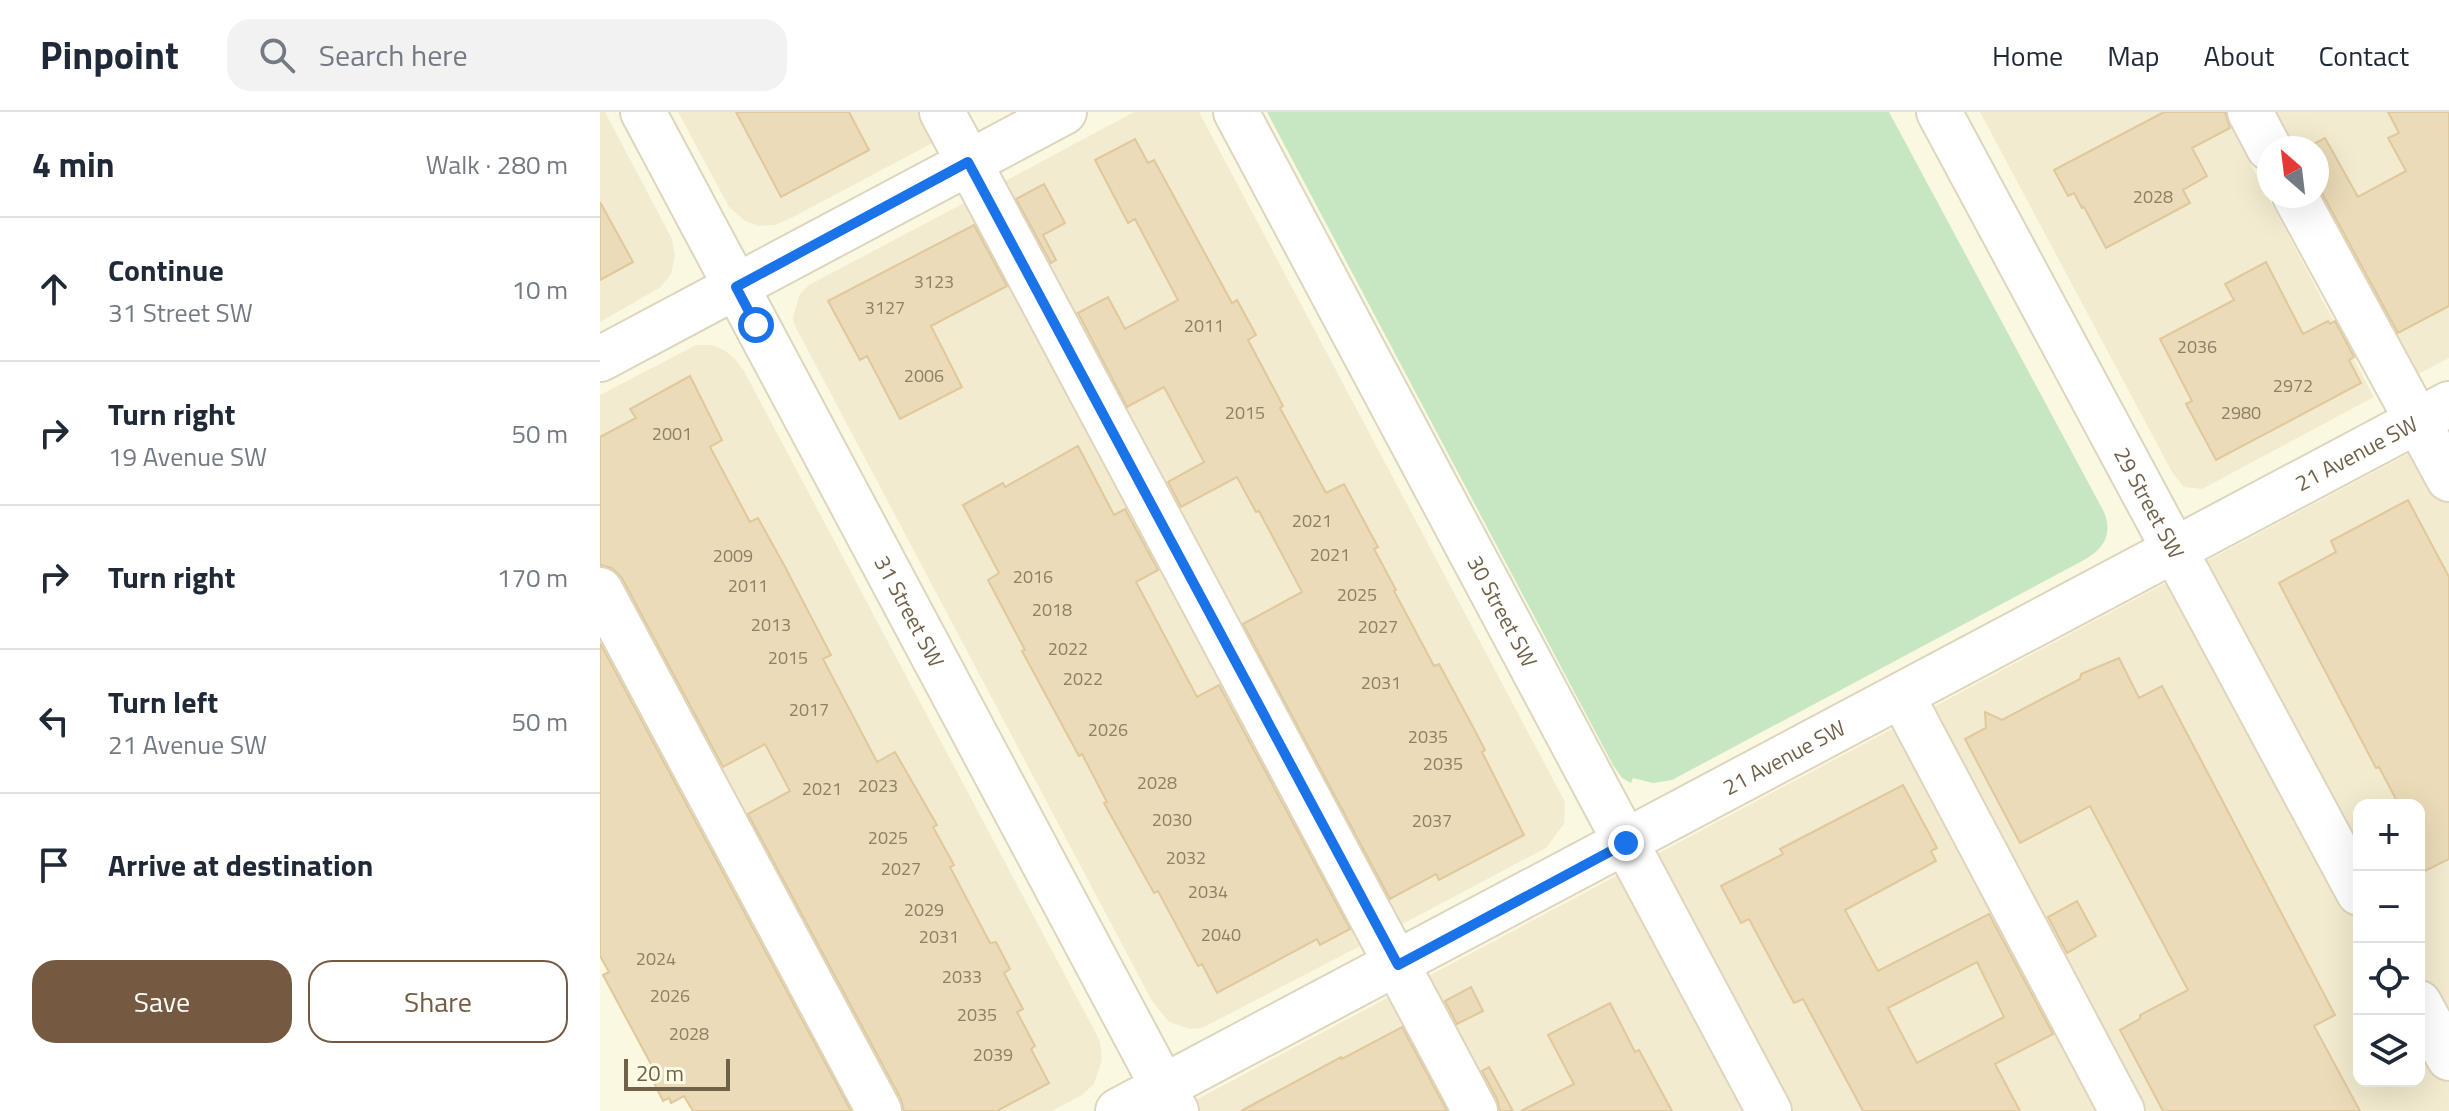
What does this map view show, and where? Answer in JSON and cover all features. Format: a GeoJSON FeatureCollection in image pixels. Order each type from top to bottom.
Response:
{"type":"FeatureCollection","features":[{"type":"Feature","properties":{"kind":"street","name":"31 Street SW"},"geometry":{"type":"LineString","coordinates":[[643,112],[1169,1099]]}},
{"type":"Feature","properties":{"kind":"street"},"geometry":{"type":"LineString","coordinates":[[942,112],[1475,1111]]}},
{"type":"Feature","properties":{"kind":"street"},"geometry":{"type":"LineString","coordinates":[[600,359],[1064,112]]}},
{"type":"Feature","properties":{"kind":"street","name":"30 Street SW"},"geometry":{"type":"LineString","coordinates":[[1236,112],[1769,1111]]}},
{"type":"Feature","properties":{"kind":"street","name":"29 Street SW"},"geometry":{"type":"LineString","coordinates":[[1939,112],[2353,882]]}},
{"type":"Feature","properties":{"kind":"street"},"geometry":{"type":"LineString","coordinates":[[2250,112],[2263,136]]}},
{"type":"Feature","properties":{"kind":"street"},"geometry":{"type":"LineString","coordinates":[[2303,208],[2433,412],[2449,479]]}},
{"type":"Feature","properties":{"kind":"street","name":"21 Avenue SW"},"geometry":{"type":"LineString","coordinates":[[1118,1111],[1169,1099],[1398,965],[2433,412]]}},
{"type":"Feature","properties":{"kind":"street"},"geometry":{"type":"LineString","coordinates":[[600,590],[879,1111]]}},
{"type":"Feature","properties":{"kind":"street"},"geometry":{"type":"LineString","coordinates":[[1902,696],[2122,1111]]}},
{"type":"Feature","properties":{"kind":"street"},"geometry":{"type":"LineString","coordinates":[[2425,1014],[2449,1058]]}},
{"type":"Feature","properties":{"kind":"shaded area"},"geometry":{"type":"Polygon","coordinates":[[[600,112],[605,112],[672,239],[675,256],[671,274],[661,287],[600,322],[600,112]]]}},
{"type":"Feature","properties":{"kind":"shaded area"},"geometry":{"type":"Polygon","coordinates":[[[678,112],[923,112],[938,140],[795,216],[775,225],[759,226],[745,221],[729,207],[678,112]]]}},
{"type":"Feature","properties":{"kind":"shaded area"},"geometry":{"type":"Polygon","coordinates":[[[1134,112],[1199,112],[1565,802],[1564,824],[1546,848],[1393,929],[996,186],[1134,112]]]}},
{"type":"Feature","properties":{"kind":"shaded area"},"geometry":{"type":"Polygon","coordinates":[[[1980,112],[2223,112],[2257,176],[2257,208],[2274,208],[2374,397],[2202,489],[2184,487],[2172,472],[1980,112]]]}},
{"type":"Feature","properties":{"kind":"shaded area"},"geometry":{"type":"Polygon","coordinates":[[[2258,112],[2449,112],[2449,358],[2401,383],[2322,208],[2329,208],[2329,136],[2271,136],[2258,112]]]}},
{"type":"Feature","properties":{"kind":"shaded area"},"geometry":{"type":"Polygon","coordinates":[[[966,202],[1364,944],[1202,1028],[1190,1029],[1169,1022],[1152,1001],[794,324],[800,294],[809,285],[966,202]]]}},
{"type":"Feature","properties":{"kind":"shaded area"},"geometry":{"type":"Polygon","coordinates":[[[696,345],[711,345],[724,350],[744,371],[1100,1041],[1102,1060],[1094,1084],[1082,1095],[1052,1111],[894,1111],[600,557],[600,395],[696,345]]]}},
{"type":"Feature","properties":{"kind":"shaded area"},"geometry":{"type":"Polygon","coordinates":[[[2449,432],[2449,1111],[1175,1111],[2449,432]]]}},
{"type":"Feature","properties":{"kind":"green space"},"geometry":{"type":"Polygon","coordinates":[[[1267,112],[1889,112],[2104,512],[2107,520],[2105,540],[2097,551],[2084,560],[1672,780],[1653,783],[1633,778],[1631,783],[1622,778],[1613,765],[1267,112]]]}},
{"type":"Feature","properties":{"kind":"building"},"geometry":{"type":"Polygon","coordinates":[[[736,112],[849,112],[869,150],[781,197],[736,112]]]}},
{"type":"Feature","properties":{"kind":"building"},"geometry":{"type":"Polygon","coordinates":[[[2164,112],[2225,112],[2230,128],[2192,148],[2207,176],[2183,190],[2190,203],[2106,248],[2084,207],[2074,193],[2068,196],[2054,170],[2164,112]]]}},
{"type":"Feature","properties":{"kind":"building"},"geometry":{"type":"Polygon","coordinates":[[[2388,112],[2449,112],[2449,306],[2398,333],[2329,206],[2329,145],[2358,197],[2406,171],[2388,138],[2399,133],[2388,112]]]}},
{"type":"Feature","properties":{"kind":"building"},"geometry":{"type":"Polygon","coordinates":[[[1135,139],[1148,163],[1154,160],[1232,303],[1237,300],[1256,335],[1248,340],[1326,493],[1344,484],[1378,547],[1374,549],[1394,591],[1434,666],[1439,664],[1473,727],[1485,750],[1482,752],[1524,835],[1439,880],[1436,874],[1390,899],[1243,624],[1302,592],[1259,511],[1256,512],[1237,477],[1181,507],[1168,482],[1204,462],[1164,387],[1127,407],[1078,313],[1108,297],[1125,329],[1178,300],[1135,219],[1128,223],[1095,160],[1135,139]]]}},
{"type":"Feature","properties":{"kind":"building"},"geometry":{"type":"Polygon","coordinates":[[[1044,184],[1065,223],[1043,235],[1056,260],[1051,263],[1016,199],[1044,184]]]}},
{"type":"Feature","properties":{"kind":"building"},"geometry":{"type":"Polygon","coordinates":[[[600,202],[633,262],[600,280],[600,202]]]}},
{"type":"Feature","properties":{"kind":"building"},"geometry":{"type":"Polygon","coordinates":[[[974,225],[1007,286],[931,326],[962,387],[900,419],[867,356],[860,360],[828,301],[974,225]]]}},
{"type":"Feature","properties":{"kind":"building"},"geometry":{"type":"Polygon","coordinates":[[[2266,262],[2303,334],[2328,321],[2330,324],[2335,321],[2354,357],[2349,360],[2361,383],[2216,460],[2186,404],[2192,401],[2160,339],[2234,300],[2225,284],[2266,262]]]}},
{"type":"Feature","properties":{"kind":"building"},"geometry":{"type":"Polygon","coordinates":[[[690,376],[722,440],[710,447],[750,522],[758,518],[784,565],[831,655],[823,659],[877,762],[895,752],[937,825],[933,827],[954,865],[950,867],[990,943],[996,942],[1010,969],[1004,973],[1023,1009],[1017,1012],[1035,1046],[1031,1049],[1049,1083],[997,1111],[904,1111],[901,1099],[748,814],[790,791],[765,744],[723,767],[622,578],[612,568],[600,565],[600,437],[636,418],[630,409],[690,376]]]}},
{"type":"Feature","properties":{"kind":"building"},"geometry":{"type":"Polygon","coordinates":[[[1078,446],[1114,515],[1125,509],[1158,570],[1136,582],[1197,697],[1219,685],[1350,929],[1320,945],[1317,939],[1217,993],[1202,964],[1198,966],[1158,891],[1154,893],[1104,803],[1107,802],[1082,754],[1079,756],[1022,651],[1025,650],[988,580],[999,573],[963,505],[1003,483],[1005,487],[1078,446]]]}},
{"type":"Feature","properties":{"kind":"building"},"geometry":{"type":"Polygon","coordinates":[[[2408,500],[2449,577],[2449,859],[2425,871],[2425,799],[2396,799],[2379,767],[2376,768],[2279,583],[2336,552],[2331,541],[2408,500]]]}},
{"type":"Feature","properties":{"kind":"building"},"geometry":{"type":"Polygon","coordinates":[[[600,643],[851,1111],[693,1111],[684,1096],[671,1103],[669,1098],[663,1101],[647,1069],[652,1066],[603,975],[609,972],[600,956],[600,643]]]}},
{"type":"Feature","properties":{"kind":"building"},"geometry":{"type":"Polygon","coordinates":[[[2119,658],[2139,698],[2162,686],[2335,1015],[2314,1026],[2360,1111],[2163,1111],[2120,1030],[2140,1019],[2140,1015],[2188,990],[2090,806],[2020,843],[1965,739],[1986,728],[1985,712],[2002,720],[2080,679],[2081,674],[2119,658]]]}},
{"type":"Feature","properties":{"kind":"building"},"geometry":{"type":"Polygon","coordinates":[[[1903,785],[1937,848],[1931,851],[1936,861],[1845,910],[1878,971],[1989,914],[2053,1034],[1995,1064],[2020,1111],[1863,1111],[1803,999],[1794,1003],[1749,919],[1741,923],[1721,886],[1783,854],[1780,849],[1903,785]],[[1977,962],[1888,1008],[1917,1063],[2004,1017],[1977,962]]]}},
{"type":"Feature","properties":{"kind":"building"},"geometry":{"type":"Polygon","coordinates":[[[2077,901],[2096,936],[2067,953],[2048,917],[2077,901]]]}},
{"type":"Feature","properties":{"kind":"building"},"geometry":{"type":"Polygon","coordinates":[[[1471,987],[1483,1011],[1457,1024],[1445,1001],[1471,987]]]}},
{"type":"Feature","properties":{"kind":"building"},"geometry":{"type":"Polygon","coordinates":[[[1610,1003],[1635,1052],[1639,1050],[1672,1111],[1521,1111],[1574,1084],[1548,1035],[1610,1003]]]}},
{"type":"Feature","properties":{"kind":"building"},"geometry":{"type":"Polygon","coordinates":[[[1402,1027],[1447,1111],[1241,1111],[1341,1057],[1402,1027]]]}},
{"type":"Feature","properties":{"kind":"building"},"geometry":{"type":"Polygon","coordinates":[[[1489,1067],[1513,1111],[1500,1111],[1482,1071],[1489,1067]]]}},
{"type":"Feature","properties":{"kind":"route"},"geometry":{"type":"LineString","coordinates":[[756,325],[736,287],[968,162],[1398,965],[1626,843]]}}]}
